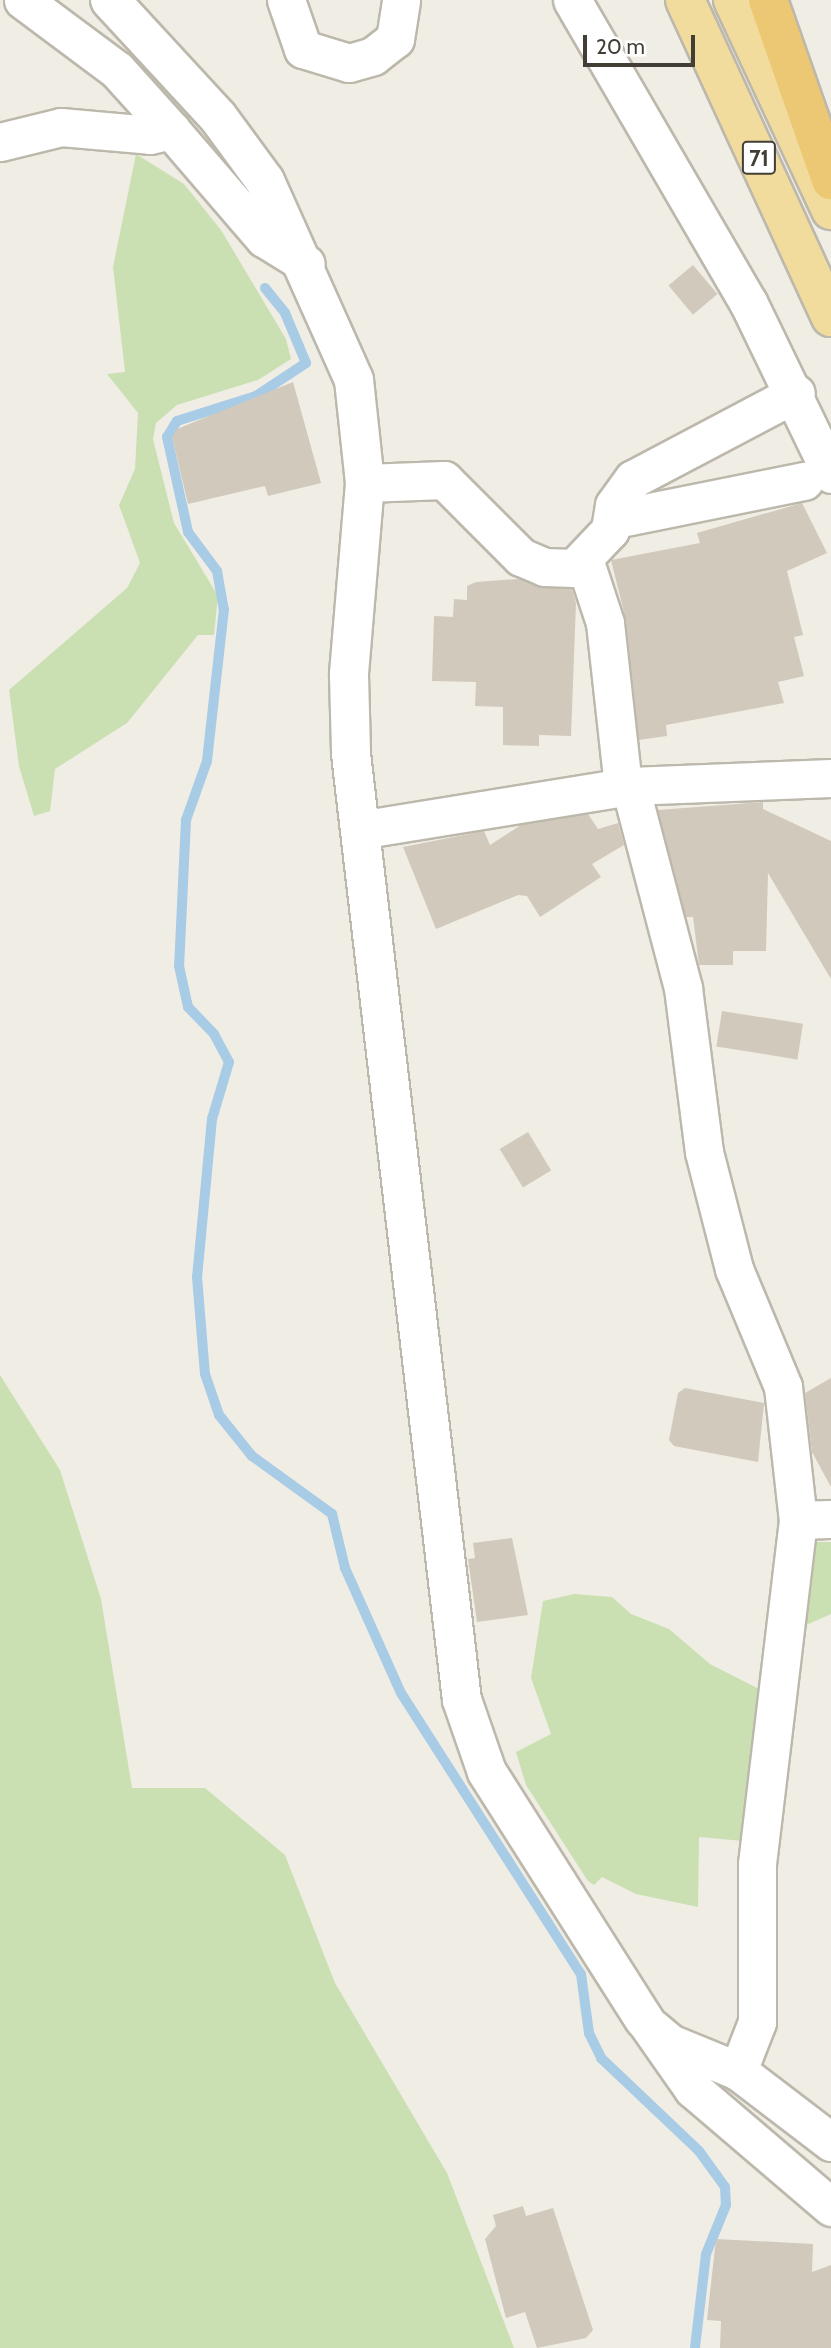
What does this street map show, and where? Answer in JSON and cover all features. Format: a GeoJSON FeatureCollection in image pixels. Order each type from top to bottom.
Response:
{"type":"FeatureCollection","features":[{"type":"Feature","properties":{"kind":"highway"},"geometry":{"type":"LineString","coordinates":[[768,0],[831,180]]}},
{"type":"Feature","properties":{"kind":"main road","name":"71"},"geometry":{"type":"LineString","coordinates":[[685,0],[831,317]]}},
{"type":"Feature","properties":{"kind":"main road","name":"71"},"geometry":{"type":"LineString","coordinates":[[733,0],[831,210]]}},
{"type":"Feature","properties":{"kind":"street"},"geometry":{"type":"LineString","coordinates":[[23,0],[117,70],[264,238],[306,264]]}},
{"type":"Feature","properties":{"kind":"street"},"geometry":{"type":"LineString","coordinates":[[110,0],[245,151],[306,264],[354,380],[365,483],[349,675],[359,830],[462,1700],[487,1772],[645,2019],[693,2089],[831,2207]]}},
{"type":"Feature","properties":{"kind":"street"},"geometry":{"type":"LineString","coordinates":[[286,0],[303,49],[349,63],[373,57],[395,39],[401,0]]}},
{"type":"Feature","properties":{"kind":"street"},"geometry":{"type":"LineString","coordinates":[[572,0],[652,128],[796,393],[817,477],[615,519]]}},
{"type":"Feature","properties":{"kind":"street"},"geometry":{"type":"LineString","coordinates":[[0,142],[61,127],[150,135],[171,130]]}},
{"type":"Feature","properties":{"kind":"street"},"geometry":{"type":"LineString","coordinates":[[365,483],[436,477],[521,557],[563,569],[585,562],[615,519],[614,505],[633,479],[796,393]]}},
{"type":"Feature","properties":{"kind":"street"},"geometry":{"type":"LineString","coordinates":[[585,562],[605,623],[626,787],[682,988],[704,1152],[730,1256],[783,1387],[814,1520],[757,1864],[759,2007],[755,2035],[738,2071]]}},
{"type":"Feature","properties":{"kind":"street"},"geometry":{"type":"LineString","coordinates":[[359,830],[626,787],[831,778]]}},
{"type":"Feature","properties":{"kind":"street"},"geometry":{"type":"LineString","coordinates":[[645,2019],[670,2043],[738,2071],[831,2142]]}},
{"type":"Feature","properties":{"kind":"green space"},"geometry":{"type":"Polygon","coordinates":[[[136,154],[184,184],[221,230],[286,339],[291,359],[258,380],[177,405],[156,423],[153,439],[174,523],[218,596],[214,635],[198,635],[127,723],[55,769],[50,811],[34,816],[19,766],[9,690],[127,588],[140,563],[119,505],[135,469],[138,413],[107,374],[125,372],[113,267],[136,154]]]}},
{"type":"Feature","properties":{"kind":"green space"},"geometry":{"type":"Polygon","coordinates":[[[0,1375],[60,1470],[101,1599],[132,1788],[205,1788],[285,1855],[335,1983],[447,2173],[514,2348],[0,2348],[0,1375]]]}},
{"type":"Feature","properties":{"kind":"green space"},"geometry":{"type":"Polygon","coordinates":[[[814,1542],[831,1542],[831,1614],[795,1630],[806,1548],[814,1542]]]}},
{"type":"Feature","properties":{"kind":"green space"},"geometry":{"type":"Polygon","coordinates":[[[574,1594],[612,1597],[631,1614],[669,1629],[710,1664],[765,1692],[754,1842],[699,1837],[698,1907],[636,1894],[602,1877],[594,1885],[588,1881],[526,1785],[516,1752],[551,1734],[531,1678],[543,1601],[574,1594]]]}},
{"type":"Feature","properties":{"kind":"building"},"geometry":{"type":"Polygon","coordinates":[[[693,265],[717,294],[693,315],[668,286],[693,265]]]}},
{"type":"Feature","properties":{"kind":"building"},"geometry":{"type":"Polygon","coordinates":[[[293,382],[321,483],[268,496],[265,486],[188,504],[172,437],[177,429],[293,382]]]}},
{"type":"Feature","properties":{"kind":"building"},"geometry":{"type":"Polygon","coordinates":[[[802,503],[827,553],[787,571],[803,635],[794,637],[804,676],[778,682],[784,703],[666,725],[667,736],[639,740],[626,620],[611,560],[700,543],[697,533],[802,503]]]}},
{"type":"Feature","properties":{"kind":"building"},"geometry":{"type":"Polygon","coordinates":[[[518,579],[572,589],[576,603],[571,736],[539,735],[539,746],[503,745],[503,707],[475,706],[476,682],[432,681],[434,616],[453,617],[454,599],[467,600],[467,586],[476,582],[518,579]]]}},
{"type":"Feature","properties":{"kind":"building"},"geometry":{"type":"Polygon","coordinates":[[[763,802],[763,809],[831,841],[831,979],[768,873],[766,951],[733,951],[733,965],[699,965],[693,917],[686,917],[658,810],[763,802]]]}},
{"type":"Feature","properties":{"kind":"building"},"geometry":{"type":"Polygon","coordinates":[[[588,814],[598,829],[618,823],[624,845],[592,864],[601,877],[540,917],[527,896],[518,895],[436,929],[403,847],[484,831],[490,845],[521,825],[588,814]]]}},
{"type":"Feature","properties":{"kind":"building"},"geometry":{"type":"Polygon","coordinates":[[[722,1011],[803,1024],[797,1059],[716,1047],[722,1011]]]}},
{"type":"Feature","properties":{"kind":"building"},"geometry":{"type":"Polygon","coordinates":[[[528,1132],[551,1171],[523,1188],[500,1149],[528,1132]]]}},
{"type":"Feature","properties":{"kind":"building"},"geometry":{"type":"Polygon","coordinates":[[[831,1378],[831,1487],[812,1452],[805,1393],[831,1378]]]}},
{"type":"Feature","properties":{"kind":"building"},"geometry":{"type":"Polygon","coordinates":[[[685,1388],[764,1403],[758,1462],[674,1446],[669,1440],[678,1393],[685,1388]]]}},
{"type":"Feature","properties":{"kind":"building"},"geometry":{"type":"Polygon","coordinates":[[[512,1538],[528,1615],[477,1622],[468,1559],[475,1558],[473,1543],[512,1538]]]}},
{"type":"Feature","properties":{"kind":"building"},"geometry":{"type":"Polygon","coordinates":[[[523,2206],[526,2216],[553,2208],[593,2330],[586,2338],[537,2348],[525,2312],[506,2318],[485,2239],[496,2226],[493,2215],[523,2206]]]}},
{"type":"Feature","properties":{"kind":"building"},"geometry":{"type":"Polygon","coordinates":[[[716,2239],[813,2244],[812,2272],[831,2265],[831,2348],[720,2348],[721,2321],[707,2320],[716,2239]]]}},
{"type":"Feature","properties":{"kind":"waterway"},"geometry":{"type":"LineString","coordinates":[[265,288],[285,313],[306,363],[256,396],[177,421],[167,437],[188,532],[217,571],[224,609],[207,761],[186,820],[179,966],[188,1007],[214,1034],[229,1062],[212,1119],[197,1277],[205,1374],[219,1415],[252,1456],[332,1514],[345,1568],[401,1693],[581,1974],[589,2033],[601,2058],[699,2151],[725,2187],[726,2205],[706,2254],[695,2348]]}}]}
